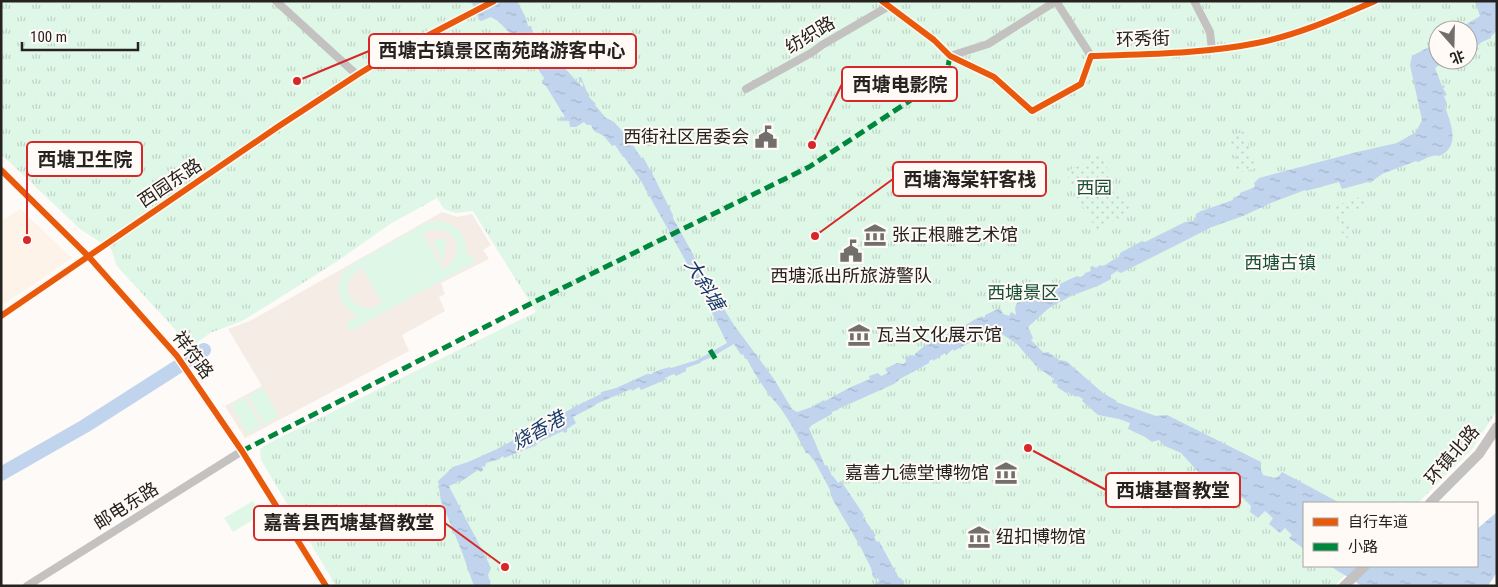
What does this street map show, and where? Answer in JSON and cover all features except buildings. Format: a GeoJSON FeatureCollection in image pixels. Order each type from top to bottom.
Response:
{"type":"FeatureCollection","features":[{"type":"Feature","properties":{"kind":"street"},"geometry":{"type":"LineString","coordinates":[[276,1],[357,75]]}},
{"type":"Feature","properties":{"kind":"street","name":"西园东路"},"geometry":{"type":"LineString","coordinates":[[1,316],[357,75],[383,59],[494,1]]}},
{"type":"Feature","properties":{"kind":"street"},"geometry":{"type":"LineString","coordinates":[[886,4],[934,40],[950,56],[994,77],[1032,111],[1081,84],[1091,56],[1056,1],[988,44],[950,56]]}},
{"type":"Feature","properties":{"kind":"street"},"geometry":{"type":"LineString","coordinates":[[1194,1],[1210,32],[1212,50]]}},
{"type":"Feature","properties":{"kind":"street","name":"环秀街"},"geometry":{"type":"LineString","coordinates":[[1091,56],[1212,50],[1259,43],[1291,34],[1375,1]]}},
{"type":"Feature","properties":{"kind":"street","name":"纺织路"},"geometry":{"type":"LineString","coordinates":[[746,89],[811,53],[886,4]]}},
{"type":"Feature","properties":{"kind":"street","name":"祥符路"},"geometry":{"type":"LineString","coordinates":[[1,170],[89,256],[177,356],[242,451],[326,586]]}},
{"type":"Feature","properties":{"kind":"street","name":"环镇北路"},"geometry":{"type":"LineString","coordinates":[[1431,502],[1479,454],[1497,427]]}},
{"type":"Feature","properties":{"kind":"street","name":"邮电东路"},"geometry":{"type":"LineString","coordinates":[[26,586],[242,451]]}},
{"type":"Feature","properties":{"kind":"street"},"geometry":{"type":"LineString","coordinates":[[1344,586],[1364,567]]}},
{"type":"Feature","properties":{"kind":"shaded area"},"geometry":{"type":"Polygon","coordinates":[[[20,209],[72,258],[1,306],[1,221],[20,209]]]}},
{"type":"Feature","properties":{"kind":"shaded area"},"geometry":{"type":"Polygon","coordinates":[[[442,212],[457,217],[472,214],[491,245],[483,250],[489,259],[441,283],[445,294],[439,297],[445,311],[402,335],[409,351],[245,438],[225,406],[262,386],[228,329],[252,320],[442,212]]]}},
{"type":"Feature","properties":{"kind":"green space","name":"西塘景区"},"geometry":{"type":"Polygon","coordinates":[[[1,1],[1497,1],[1497,410],[1473,448],[1419,502],[1303,502],[1303,567],[1353,567],[1334,586],[336,586],[261,460],[260,449],[536,312],[473,211],[456,213],[444,209],[437,198],[390,224],[339,260],[242,321],[210,333],[191,347],[117,266],[111,249],[80,229],[1,154],[1,1]]]}},
{"type":"Feature","properties":{"kind":"green space"},"geometry":{"type":"Polygon","coordinates":[[[1244,131],[1256,168],[1236,174],[1233,167],[1240,164],[1228,138],[1244,131]]]}},
{"type":"Feature","properties":{"kind":"green space","name":"西园"},"geometry":{"type":"Polygon","coordinates":[[[1102,154],[1114,184],[1132,211],[1097,230],[1075,194],[1066,172],[1102,154]]]}},
{"type":"Feature","properties":{"kind":"green space"},"geometry":{"type":"Polygon","coordinates":[[[1363,196],[1367,207],[1345,214],[1352,236],[1344,239],[1334,206],[1363,196]]]}},
{"type":"Feature","properties":{"kind":"green space"},"geometry":{"type":"Polygon","coordinates":[[[445,222],[456,228],[463,237],[466,256],[471,254],[475,262],[350,331],[346,323],[358,316],[344,305],[341,298],[339,284],[341,276],[353,264],[426,223],[445,222]],[[437,229],[423,234],[443,269],[454,259],[457,246],[451,235],[437,229]],[[362,268],[353,275],[349,283],[348,291],[351,298],[356,304],[363,307],[372,307],[382,303],[362,268]]]}},
{"type":"Feature","properties":{"kind":"green space"},"geometry":{"type":"Polygon","coordinates":[[[446,239],[444,263],[432,242],[446,239]]]}},
{"type":"Feature","properties":{"kind":"green space"},"geometry":{"type":"Polygon","coordinates":[[[263,388],[279,416],[264,425],[248,396],[263,388]]]}},
{"type":"Feature","properties":{"kind":"green space"},"geometry":{"type":"Polygon","coordinates":[[[245,397],[261,426],[247,434],[231,405],[245,397]]]}},
{"type":"Feature","properties":{"kind":"green space"},"geometry":{"type":"Polygon","coordinates":[[[253,501],[261,515],[233,532],[224,518],[253,501]]]}},
{"type":"Feature","properties":{"kind":"water"},"geometry":{"type":"Polygon","coordinates":[[[466,1],[517,1],[528,26],[531,26],[537,44],[542,47],[554,68],[563,66],[583,87],[578,78],[581,77],[589,97],[595,105],[606,118],[614,122],[628,137],[641,158],[643,157],[653,172],[673,218],[709,285],[734,325],[774,379],[792,409],[797,412],[812,407],[870,379],[869,376],[878,373],[881,376],[888,373],[885,369],[897,363],[903,364],[906,362],[905,357],[915,356],[924,346],[939,337],[945,336],[980,317],[985,317],[985,315],[1000,308],[1003,314],[1009,316],[1011,312],[1016,315],[1015,308],[1017,303],[1025,301],[1027,297],[1077,276],[1080,277],[1091,271],[1090,267],[1096,268],[1107,264],[1120,256],[1120,253],[1142,241],[1145,242],[1185,222],[1195,221],[1196,214],[1233,200],[1240,193],[1255,187],[1254,183],[1259,178],[1397,143],[1416,132],[1422,120],[1410,65],[1412,56],[1428,47],[1428,70],[1436,70],[1447,95],[1444,96],[1447,104],[1445,107],[1452,128],[1452,141],[1446,152],[1439,156],[1431,156],[1382,174],[1370,183],[1342,189],[1339,182],[1305,190],[1212,227],[1121,273],[1117,271],[1111,275],[1111,279],[1096,287],[1071,296],[1049,308],[1028,327],[1033,338],[1031,340],[1044,353],[1048,352],[1059,360],[1066,361],[1116,402],[1156,416],[1167,415],[1261,462],[1263,475],[1275,478],[1282,472],[1338,502],[1303,502],[1303,548],[1289,538],[1292,535],[1285,528],[1280,533],[1269,524],[1273,518],[1265,511],[1258,518],[1250,512],[1251,506],[1243,498],[1238,497],[1234,501],[1211,486],[1181,453],[1165,446],[1159,440],[1152,442],[1128,429],[1130,423],[1098,415],[1082,401],[1083,399],[1070,395],[1069,392],[1066,393],[1057,387],[1058,385],[1053,382],[1054,379],[1036,366],[1017,344],[997,331],[995,334],[992,329],[980,338],[961,347],[961,349],[959,348],[954,351],[953,349],[946,355],[945,353],[933,361],[933,359],[929,361],[929,363],[894,384],[832,412],[832,414],[809,428],[825,466],[827,465],[838,483],[841,481],[864,515],[863,517],[876,536],[874,537],[877,542],[879,541],[905,586],[872,586],[879,581],[878,578],[875,579],[873,577],[871,568],[860,546],[833,500],[829,488],[815,462],[806,453],[786,416],[769,395],[747,359],[745,359],[743,354],[741,355],[734,344],[700,363],[686,368],[686,371],[676,376],[674,374],[641,390],[639,387],[632,391],[631,389],[596,404],[573,417],[576,423],[567,429],[567,432],[564,433],[563,431],[536,442],[537,445],[486,463],[485,467],[482,466],[483,470],[481,472],[478,470],[460,482],[458,481],[449,486],[491,568],[488,575],[491,586],[474,586],[441,501],[437,486],[439,486],[438,481],[453,467],[495,450],[601,394],[601,392],[616,388],[659,370],[697,360],[727,343],[689,267],[641,181],[615,145],[612,146],[604,136],[594,131],[591,125],[587,125],[584,122],[576,127],[570,127],[569,121],[559,120],[565,117],[546,86],[542,83],[544,78],[530,57],[532,56],[498,21],[491,17],[479,20],[472,3],[466,1]]]}},
{"type":"Feature","properties":{"kind":"water"},"geometry":{"type":"Polygon","coordinates":[[[1475,1],[1497,1],[1497,31],[1491,38],[1478,45],[1478,20],[1473,20],[1480,16],[1475,1]]]}},
{"type":"Feature","properties":{"kind":"water"},"geometry":{"type":"Polygon","coordinates":[[[1497,512],[1497,572],[1488,586],[1362,586],[1332,567],[1478,567],[1478,528],[1497,512]]]}},
{"type":"Feature","properties":{"kind":"waterway"},"geometry":{"type":"LineString","coordinates":[[1,474],[85,426],[204,350]]}},
{"type":"Feature","properties":{"kind":"marked path"},"geometry":{"type":"LineString","coordinates":[[242,451],[530,304],[809,167],[946,77],[950,56]]}},
{"type":"Feature","properties":{"kind":"marked path"},"geometry":{"type":"LineString","coordinates":[[710,350],[716,360]]}},
{"type":"Feature","properties":{"kind":"cycle path"},"geometry":{"type":"LineString","coordinates":[[1,316],[357,75],[383,59],[494,1]]}},
{"type":"Feature","properties":{"kind":"cycle path"},"geometry":{"type":"LineString","coordinates":[[882,1],[934,40],[950,56],[994,77],[1032,111],[1081,84],[1091,56],[1153,54],[1237,47],[1272,40],[1303,30],[1375,1]]}},
{"type":"Feature","properties":{"kind":"cycle path"},"geometry":{"type":"LineString","coordinates":[[1,170],[89,257],[177,356],[242,451],[326,586]]}},
{"type":"Feature","properties":{"kind":"place","name":"西塘古镇景区南苑路游客中心"},"geometry":{"type":"Point","coordinates":[297,81]}},
{"type":"Feature","properties":{"kind":"place","name":"西街社区居委会"},"geometry":{"type":"Point","coordinates":[766,137]}},
{"type":"Feature","properties":{"kind":"place","name":"西塘电影院"},"geometry":{"type":"Point","coordinates":[812,145]}},
{"type":"Feature","properties":{"kind":"place","name":"张正根雕艺术馆"},"geometry":{"type":"Point","coordinates":[875,235]}},
{"type":"Feature","properties":{"kind":"place","name":"西塘海棠轩客栈"},"geometry":{"type":"Point","coordinates":[815,236]}},
{"type":"Feature","properties":{"kind":"place","name":"西塘卫生院"},"geometry":{"type":"Point","coordinates":[27,240]}},
{"type":"Feature","properties":{"kind":"place","name":"西塘派出所旅游警队"},"geometry":{"type":"Point","coordinates":[851,251]}},
{"type":"Feature","properties":{"kind":"place","name":"瓦当文化展示馆"},"geometry":{"type":"Point","coordinates":[859,335]}},
{"type":"Feature","properties":{"kind":"place","name":"西塘基督教堂"},"geometry":{"type":"Point","coordinates":[1028,448]}},
{"type":"Feature","properties":{"kind":"place","name":"嘉善九德堂博物馆"},"geometry":{"type":"Point","coordinates":[1006,473]}},
{"type":"Feature","properties":{"kind":"place","name":"纽扣博物馆"},"geometry":{"type":"Point","coordinates":[979,537]}},
{"type":"Feature","properties":{"kind":"place","name":"嘉善县西塘基督教堂"},"geometry":{"type":"Point","coordinates":[505,567]}},
{"type":"Feature","properties":{"kind":"park label","name":"西塘古镇"},"geometry":{"type":"Point","coordinates":[1280,263]}},
{"type":"Feature","properties":{"kind":"water label","name":"大斜塘"},"geometry":{"type":"Point","coordinates":[705,284]}},
{"type":"Feature","properties":{"kind":"water label","name":"烧香港"},"geometry":{"type":"Point","coordinates":[538,430]}}]}
